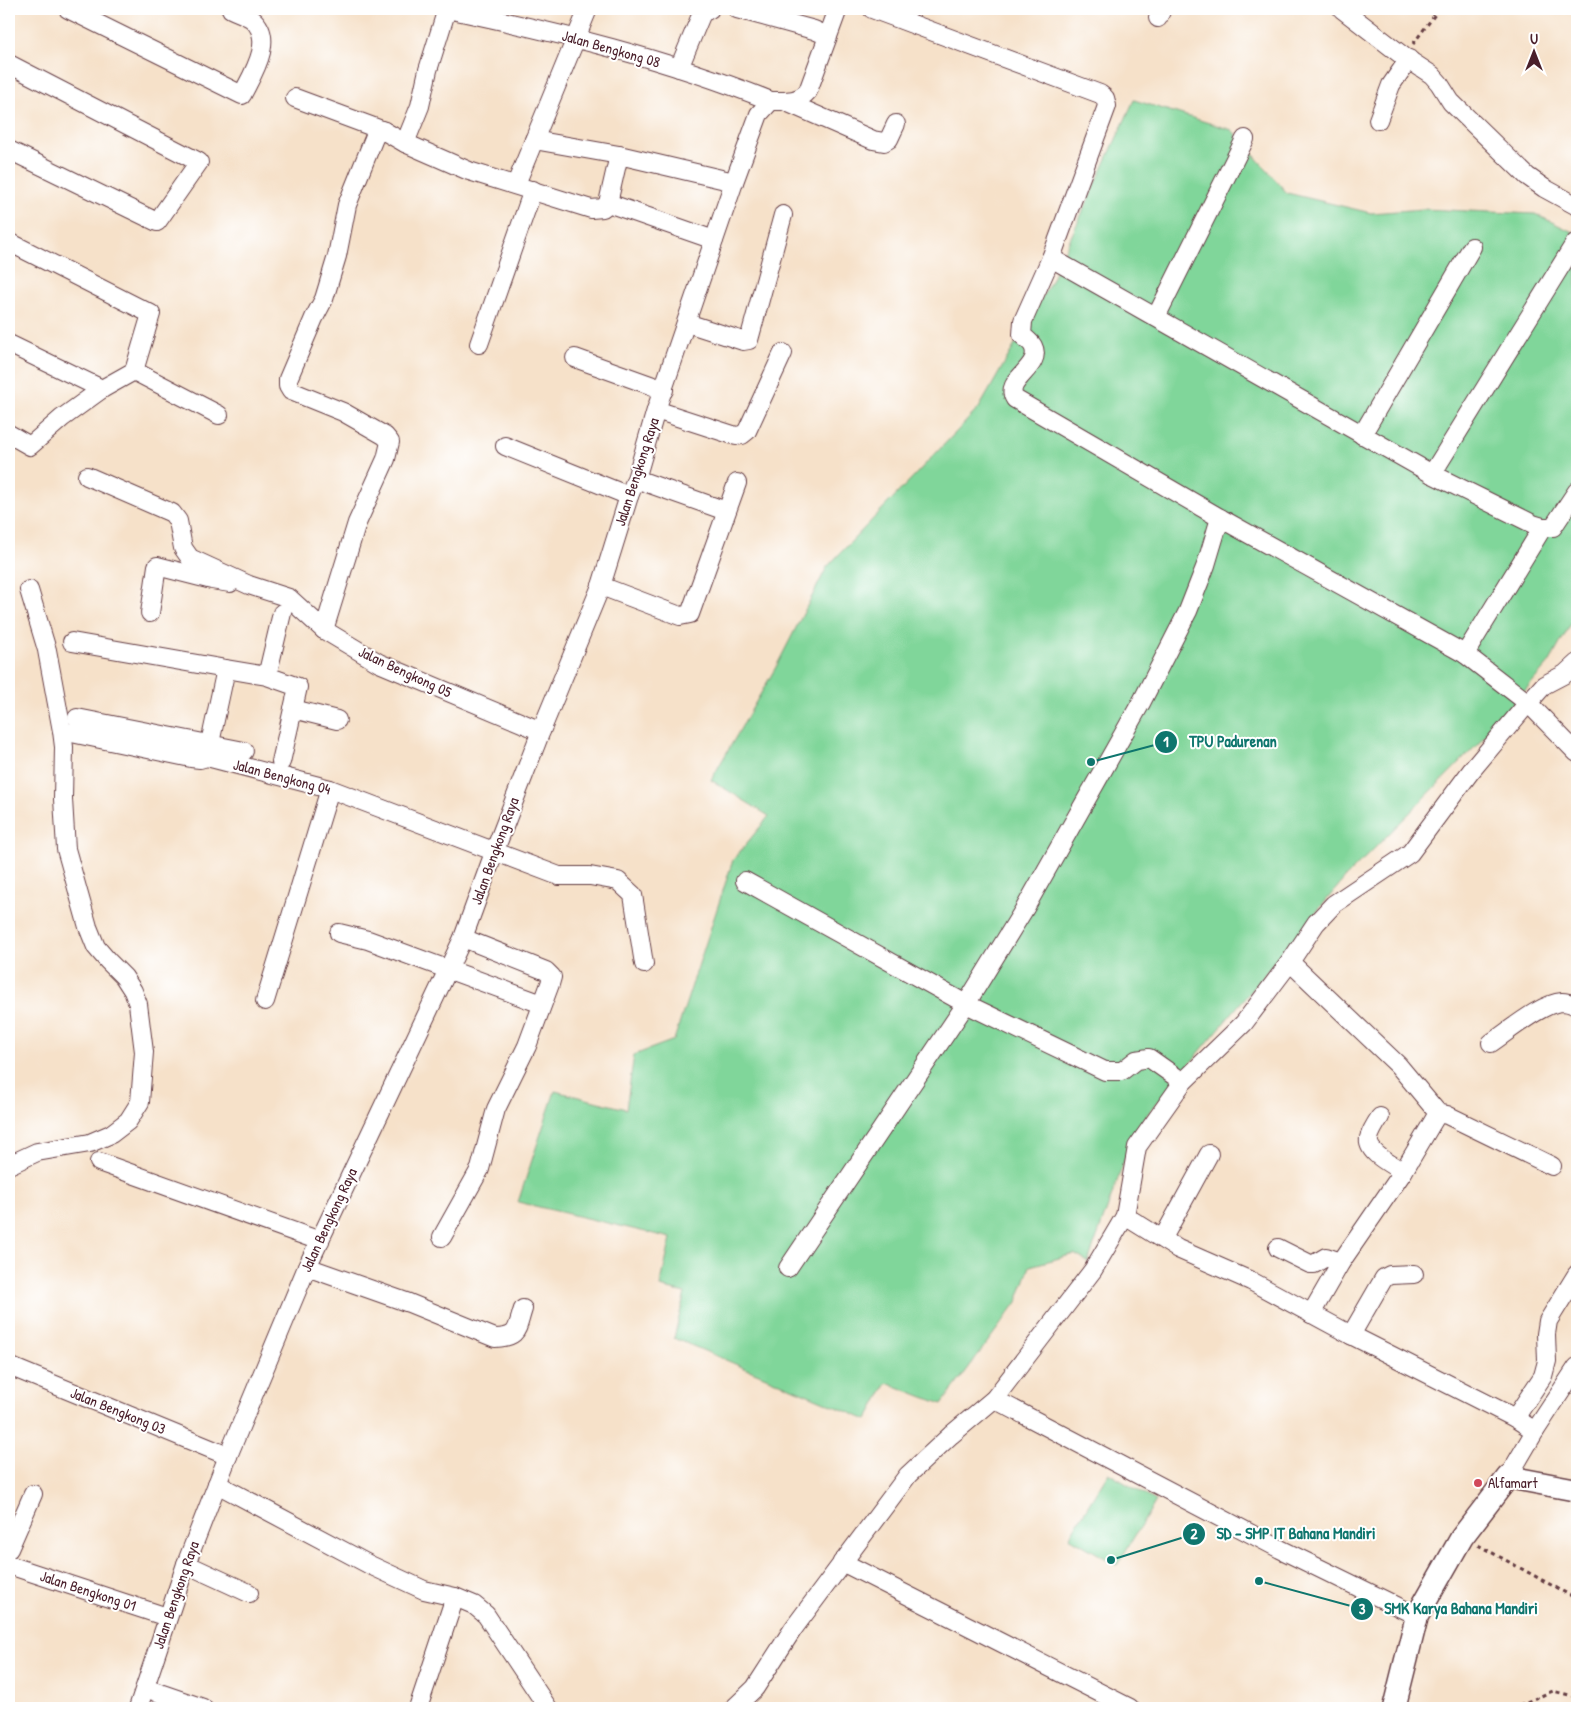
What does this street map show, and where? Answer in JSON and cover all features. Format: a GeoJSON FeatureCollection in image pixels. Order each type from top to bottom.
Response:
{"type":"FeatureCollection","features":[{"type":"Feature","properties":{"kind":"main road"},"geometry":{"type":"LineString","coordinates":[[1394,1708],[1417,1616],[1462,1537],[1508,1477],[1577,1490]]}},
{"type":"Feature","properties":{"kind":"street"},"geometry":{"type":"LineString","coordinates":[[68,9],[242,95],[261,54],[262,34],[253,20],[231,9]]}},
{"type":"Feature","properties":{"kind":"street"},"geometry":{"type":"LineString","coordinates":[[405,142],[420,106],[428,70],[447,9]]}},
{"type":"Feature","properties":{"kind":"street","name":"Jalan Bengkong 08"},"geometry":{"type":"LineString","coordinates":[[447,9],[576,38],[722,81],[778,101],[873,140],[884,142],[889,139],[896,124]]}},
{"type":"Feature","properties":{"kind":"street"},"geometry":{"type":"LineString","coordinates":[[479,344],[524,187],[534,140],[588,9]]}},
{"type":"Feature","properties":{"kind":"street"},"geometry":{"type":"LineString","coordinates":[[679,68],[702,13],[710,9]]}},
{"type":"Feature","properties":{"kind":"street"},"geometry":{"type":"LineString","coordinates":[[737,9],[814,30],[828,36]]}},
{"type":"Feature","properties":{"kind":"street"},"geometry":{"type":"LineString","coordinates":[[778,101],[790,102],[802,98],[808,92],[838,9]]}},
{"type":"Feature","properties":{"kind":"street"},"geometry":{"type":"LineString","coordinates":[[872,9],[1100,94],[1105,98],[1107,106],[1051,258],[1021,327],[1022,335],[1033,347],[1033,361],[1012,388],[1012,394],[1015,399],[1220,518],[1465,654],[1528,703],[1577,753]]}},
{"type":"Feature","properties":{"kind":"street"},"geometry":{"type":"LineString","coordinates":[[1342,9],[1406,58],[1432,75],[1460,112],[1527,176],[1544,188],[1577,206]]}},
{"type":"Feature","properties":{"kind":"street"},"geometry":{"type":"LineString","coordinates":[[1378,120],[1391,85],[1406,58]]}},
{"type":"Feature","properties":{"kind":"street"},"geometry":{"type":"LineString","coordinates":[[9,64],[199,162],[157,222],[9,150]]}},
{"type":"Feature","properties":{"kind":"street"},"geometry":{"type":"LineString","coordinates":[[295,98],[384,131],[469,171],[591,209],[603,208],[608,203],[619,155]]}},
{"type":"Feature","properties":{"kind":"street","name":"Jalan Bengkong Raya"},"geometry":{"type":"LineString","coordinates":[[138,1708],[186,1564],[228,1456],[307,1267],[463,938],[494,850],[541,730],[601,586],[656,410],[759,114],[778,101]]}},
{"type":"Feature","properties":{"kind":"street"},"geometry":{"type":"LineString","coordinates":[[324,630],[357,523],[386,459],[390,442],[385,436],[343,412],[291,391],[288,386],[288,379],[324,299],[337,256],[348,204],[374,138],[379,132],[384,131]]}},
{"type":"Feature","properties":{"kind":"street"},"geometry":{"type":"LineString","coordinates":[[1156,317],[1245,139]]}},
{"type":"Feature","properties":{"kind":"street"},"geometry":{"type":"LineString","coordinates":[[534,140],[619,155],[734,182]]}},
{"type":"Feature","properties":{"kind":"street"},"geometry":{"type":"LineString","coordinates":[[608,203],[714,240]]}},
{"type":"Feature","properties":{"kind":"street"},"geometry":{"type":"LineString","coordinates":[[686,323],[743,341],[749,340],[783,215]]}},
{"type":"Feature","properties":{"kind":"street"},"geometry":{"type":"LineString","coordinates":[[9,242],[151,314],[134,372],[102,389],[62,418],[30,446],[9,434]]}},
{"type":"Feature","properties":{"kind":"street"},"geometry":{"type":"LineString","coordinates":[[1432,474],[1575,243]]}},
{"type":"Feature","properties":{"kind":"street"},"geometry":{"type":"LineString","coordinates":[[1362,435],[1472,247]]}},
{"type":"Feature","properties":{"kind":"street"},"geometry":{"type":"LineString","coordinates":[[1051,258],[1432,474],[1543,527],[1553,527],[1577,491]]}},
{"type":"Feature","properties":{"kind":"street"},"geometry":{"type":"LineString","coordinates":[[9,344],[102,389]]}},
{"type":"Feature","properties":{"kind":"street"},"geometry":{"type":"LineString","coordinates":[[656,410],[736,436],[742,435],[747,431],[783,354]]}},
{"type":"Feature","properties":{"kind":"street"},"geometry":{"type":"LineString","coordinates":[[574,358],[664,390]]}},
{"type":"Feature","properties":{"kind":"street"},"geometry":{"type":"LineString","coordinates":[[134,372],[219,416]]}},
{"type":"Feature","properties":{"kind":"street"},"geometry":{"type":"LineString","coordinates":[[505,446],[629,496]]}},
{"type":"Feature","properties":{"kind":"street","name":"Jalan Bengkong 05"},"geometry":{"type":"LineString","coordinates":[[87,476],[172,513],[178,521],[183,548],[190,558],[249,585],[288,598],[324,630],[380,663],[541,730]]}},
{"type":"Feature","properties":{"kind":"street"},"geometry":{"type":"LineString","coordinates":[[636,479],[726,511]]}},
{"type":"Feature","properties":{"kind":"street"},"geometry":{"type":"LineString","coordinates":[[601,586],[680,616],[690,614],[737,483]]}},
{"type":"Feature","properties":{"kind":"street"},"geometry":{"type":"LineString","coordinates":[[788,1268],[966,1004],[1034,892],[1188,611],[1206,565],[1220,518]]}},
{"type":"Feature","properties":{"kind":"street"},"geometry":{"type":"LineString","coordinates":[[1465,654],[1543,527]]}},
{"type":"Feature","properties":{"kind":"street"},"geometry":{"type":"LineString","coordinates":[[150,613],[157,566],[212,580],[249,585]]}},
{"type":"Feature","properties":{"kind":"street"},"geometry":{"type":"LineString","coordinates":[[9,1165],[37,1152],[90,1143],[111,1134],[128,1121],[140,1102],[144,1052],[138,1004],[133,991],[124,977],[96,947],[88,927],[66,849],[62,799],[64,747],[62,731],[47,650],[29,590]]}},
{"type":"Feature","properties":{"kind":"street"},"geometry":{"type":"LineString","coordinates":[[267,676],[282,613]]}},
{"type":"Feature","properties":{"kind":"street"},"geometry":{"type":"LineString","coordinates":[[72,642],[267,676],[298,687],[281,762]]}},
{"type":"Feature","properties":{"kind":"street"},"geometry":{"type":"LineString","coordinates":[[734,1708],[755,1688],[794,1628],[908,1475],[994,1399],[1093,1270],[1125,1216],[1137,1147],[1183,1082],[1244,1023],[1290,962],[1316,923],[1334,904],[1410,853],[1471,771],[1528,703],[1544,685],[1564,674],[1577,663]]}},
{"type":"Feature","properties":{"kind":"street"},"geometry":{"type":"LineString","coordinates":[[208,751],[226,669]]}},
{"type":"Feature","properties":{"kind":"street"},"geometry":{"type":"LineString","coordinates":[[293,709],[337,720]]}},
{"type":"Feature","properties":{"kind":"street"},"geometry":{"type":"LineString","coordinates":[[77,718],[208,751],[244,751]]}},
{"type":"Feature","properties":{"kind":"street","name":"Jalan Bengkong 04"},"geometry":{"type":"LineString","coordinates":[[62,731],[190,758],[200,759],[208,751],[330,789],[559,876],[590,876],[618,882],[633,895],[644,964]]}},
{"type":"Feature","properties":{"kind":"street"},"geometry":{"type":"LineString","coordinates":[[266,1001],[330,789]]}},
{"type":"Feature","properties":{"kind":"street"},"geometry":{"type":"LineString","coordinates":[[745,881],[966,1004],[1105,1071],[1122,1070],[1136,1060],[1149,1058],[1183,1082]]}},
{"type":"Feature","properties":{"kind":"street"},"geometry":{"type":"LineString","coordinates":[[339,933],[368,940],[542,1004]]}},
{"type":"Feature","properties":{"kind":"street"},"geometry":{"type":"LineString","coordinates":[[442,1238],[480,1169],[496,1109],[527,1046],[552,977],[546,971],[463,938]]}},
{"type":"Feature","properties":{"kind":"street"},"geometry":{"type":"LineString","coordinates":[[1290,962],[1398,1065],[1438,1113],[1447,1115],[1552,1166]]}},
{"type":"Feature","properties":{"kind":"street"},"geometry":{"type":"LineString","coordinates":[[1491,1043],[1552,1004],[1570,1002],[1577,1006]]}},
{"type":"Feature","properties":{"kind":"street"},"geometry":{"type":"LineString","coordinates":[[1311,1314],[1341,1262],[1404,1172],[1438,1113]]}},
{"type":"Feature","properties":{"kind":"street"},"geometry":{"type":"LineString","coordinates":[[1380,1117],[1370,1136],[1369,1144],[1373,1152],[1404,1172]]}},
{"type":"Feature","properties":{"kind":"street"},"geometry":{"type":"LineString","coordinates":[[1163,1238],[1209,1154]]}},
{"type":"Feature","properties":{"kind":"street"},"geometry":{"type":"LineString","coordinates":[[99,1162],[320,1241]]}},
{"type":"Feature","properties":{"kind":"street"},"geometry":{"type":"LineString","coordinates":[[1125,1216],[1178,1249],[1251,1281],[1351,1335],[1515,1418],[1534,1431]]}},
{"type":"Feature","properties":{"kind":"street"},"geometry":{"type":"LineString","coordinates":[[1278,1248],[1310,1264],[1314,1264],[1326,1257],[1341,1262]]}},
{"type":"Feature","properties":{"kind":"street"},"geometry":{"type":"LineString","coordinates":[[307,1267],[409,1303],[495,1338],[508,1338],[516,1331],[523,1309]]}},
{"type":"Feature","properties":{"kind":"street"},"geometry":{"type":"LineString","coordinates":[[1351,1335],[1382,1280],[1390,1275],[1414,1274]]}},
{"type":"Feature","properties":{"kind":"street"},"geometry":{"type":"LineString","coordinates":[[1515,1418],[1543,1376],[1547,1361],[1546,1334],[1548,1321],[1577,1274]]}},
{"type":"Feature","properties":{"kind":"street","name":"Jalan Bengkong 03"},"geometry":{"type":"LineString","coordinates":[[9,1366],[228,1456]]}},
{"type":"Feature","properties":{"kind":"street"},"geometry":{"type":"LineString","coordinates":[[1508,1477],[1534,1431],[1577,1368]]}},
{"type":"Feature","properties":{"kind":"street"},"geometry":{"type":"LineString","coordinates":[[994,1399],[1280,1549],[1417,1616]]}},
{"type":"Feature","properties":{"kind":"street"},"geometry":{"type":"LineString","coordinates":[[217,1484],[370,1565],[424,1590],[455,1597],[474,1605],[486,1615],[548,1708]]}},
{"type":"Feature","properties":{"kind":"street"},"geometry":{"type":"LineString","coordinates":[[9,1549],[33,1494]]}},
{"type":"Feature","properties":{"kind":"street"},"geometry":{"type":"LineString","coordinates":[[842,1562],[1130,1708]]}},
{"type":"Feature","properties":{"kind":"street"},"geometry":{"type":"LineString","coordinates":[[186,1564],[250,1594]]}},
{"type":"Feature","properties":{"kind":"street","name":"Jalan Bengkong 01"},"geometry":{"type":"LineString","coordinates":[[9,1565],[167,1617]]}},
{"type":"Feature","properties":{"kind":"street"},"geometry":{"type":"LineString","coordinates":[[418,1708],[455,1597]]}},
{"type":"Feature","properties":{"kind":"street"},"geometry":{"type":"LineString","coordinates":[[145,1688],[203,1708]]}},
{"type":"Feature","properties":{"kind":"path"},"geometry":{"type":"LineString","coordinates":[[1406,58],[1439,9]]}},
{"type":"Feature","properties":{"kind":"path"},"geometry":{"type":"LineString","coordinates":[[1462,1537],[1577,1599]]}},
{"type":"Feature","properties":{"kind":"path"},"geometry":{"type":"LineString","coordinates":[[1512,1708],[1553,1691],[1577,1697]]}},
{"type":"Feature","properties":{"kind":"green space"},"geometry":{"type":"Polygon","coordinates":[[[1134,100],[1232,130],[1287,193],[1371,213],[1423,209],[1535,214],[1577,234],[1577,613],[1549,663],[1479,743],[1345,878],[1136,1128],[1088,1262],[1074,1254],[1030,1266],[1017,1302],[942,1404],[887,1383],[867,1420],[674,1338],[685,1293],[660,1287],[671,1238],[518,1202],[555,1091],[626,1109],[634,1055],[674,1040],[733,860],[769,816],[711,780],[776,667],[827,567],[979,408],[1049,285],[1134,100]]]}},
{"type":"Feature","properties":{"kind":"green space"},"geometry":{"type":"Polygon","coordinates":[[[1108,1473],[1156,1501],[1117,1565],[1069,1537],[1108,1473]]]}},
{"type":"Feature","properties":{"kind":"place","name":"TPU Padurenan"},"geometry":{"type":"Point","coordinates":[1091,762]}},
{"type":"Feature","properties":{"kind":"place","name":"Alfamart"},"geometry":{"type":"Point","coordinates":[1478,1483]}},
{"type":"Feature","properties":{"kind":"place","name":"SD - SMP IT Bahana Mandiri"},"geometry":{"type":"Point","coordinates":[1111,1560]}},
{"type":"Feature","properties":{"kind":"place","name":"SMK Karya Bahana Mandiri"},"geometry":{"type":"Point","coordinates":[1259,1581]}}]}
